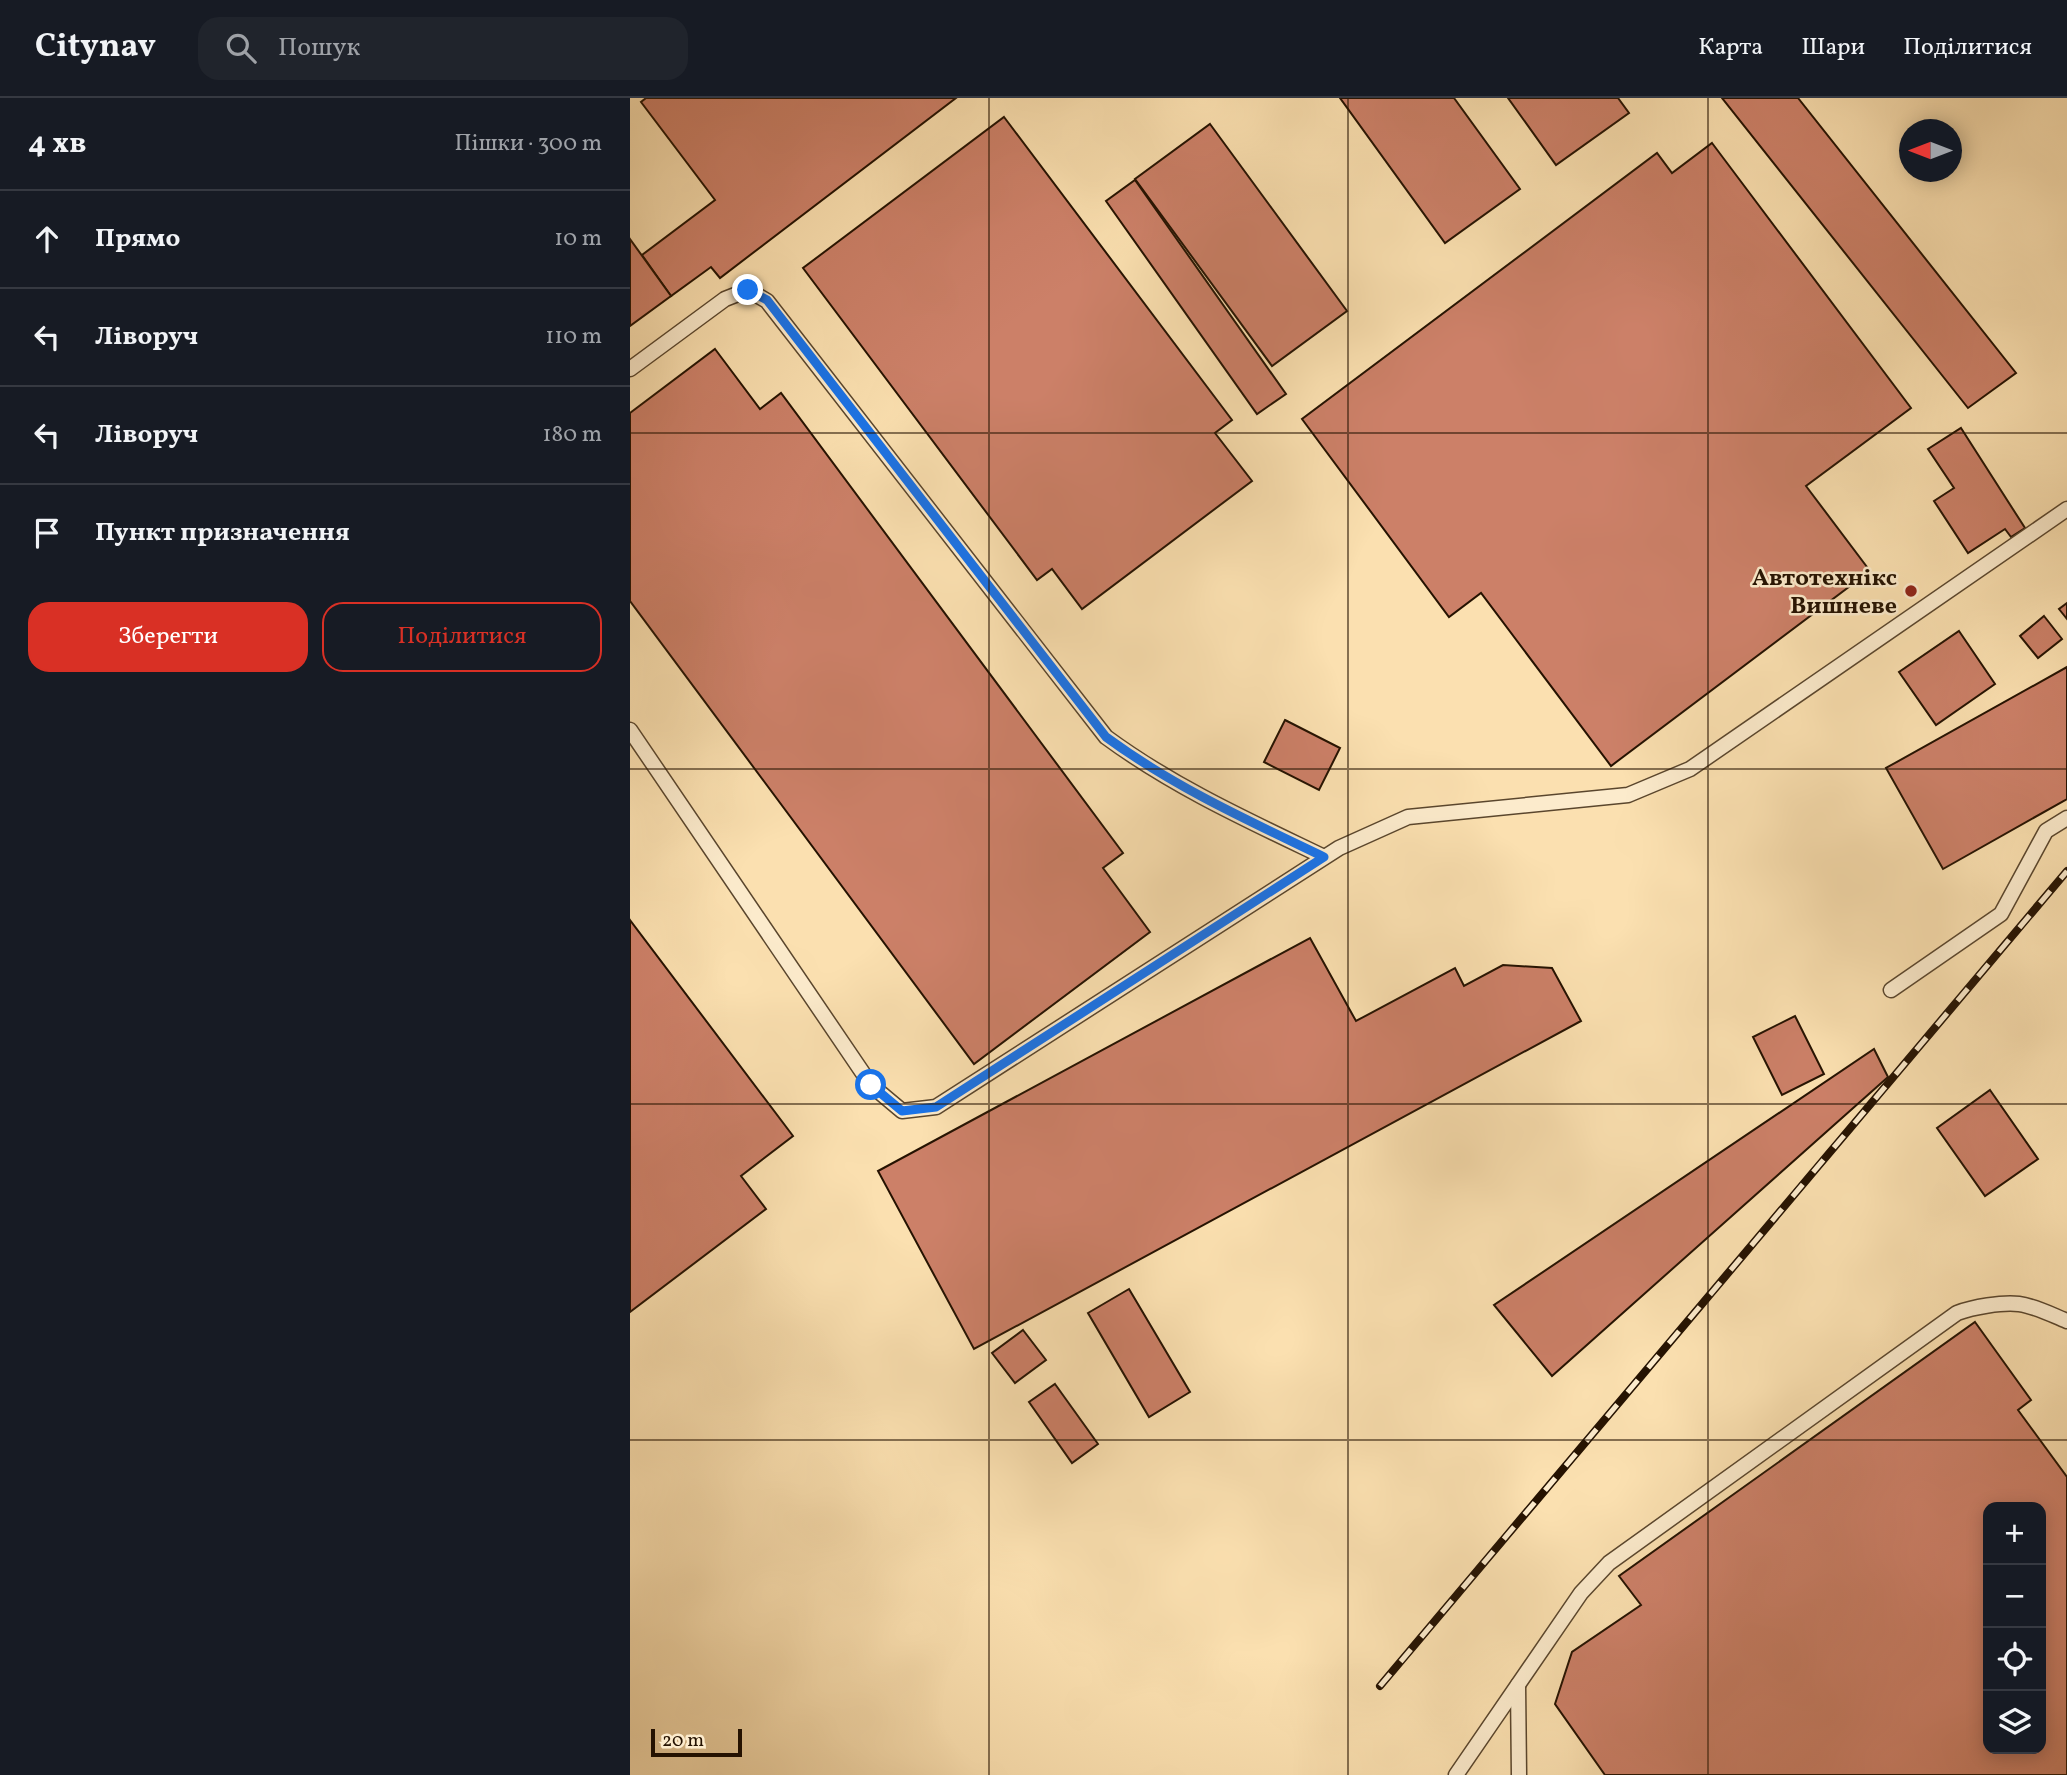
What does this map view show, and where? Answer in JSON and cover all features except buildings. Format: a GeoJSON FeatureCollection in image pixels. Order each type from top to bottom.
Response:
{"type":"FeatureCollection","features":[{"type":"Feature","properties":{"kind":"lane"},"geometry":{"type":"LineString","coordinates":[[630,369],[725,299],[748,290],[767,300],[1106,737],[1140,762],[1219,807],[1324,857]]}},
{"type":"Feature","properties":{"kind":"lane"},"geometry":{"type":"LineString","coordinates":[[630,730],[871,1085],[902,1111],[936,1107],[1324,857],[1408,817],[1628,794],[1690,769],[2067,509]]}},
{"type":"Feature","properties":{"kind":"lane"},"geometry":{"type":"LineString","coordinates":[[1891,990],[2001,914],[2046,831],[2067,818]]}},
{"type":"Feature","properties":{"kind":"lane"},"geometry":{"type":"LineString","coordinates":[[1456,1775],[1581,1593],[1609,1563],[1957,1313],[2016,1303],[2067,1321]]}},
{"type":"Feature","properties":{"kind":"lane"},"geometry":{"type":"LineString","coordinates":[[1518,1685],[1519,1775]]}},
{"type":"Feature","properties":{"kind":"railway"},"geometry":{"type":"LineString","coordinates":[[1380,1686],[2067,871]]}},
{"type":"Feature","properties":{"kind":"place","name":"Автотехнікс Вишневе"},"geometry":{"type":"Point","coordinates":[1911,591]}},
{"type":"Feature","properties":{"kind":"route"},"geometry":{"type":"LineString","coordinates":[[748,290],[767,300],[1106,737],[1140,762],[1219,807],[1324,857],[936,1107],[902,1111],[871,1085]]}}]}
